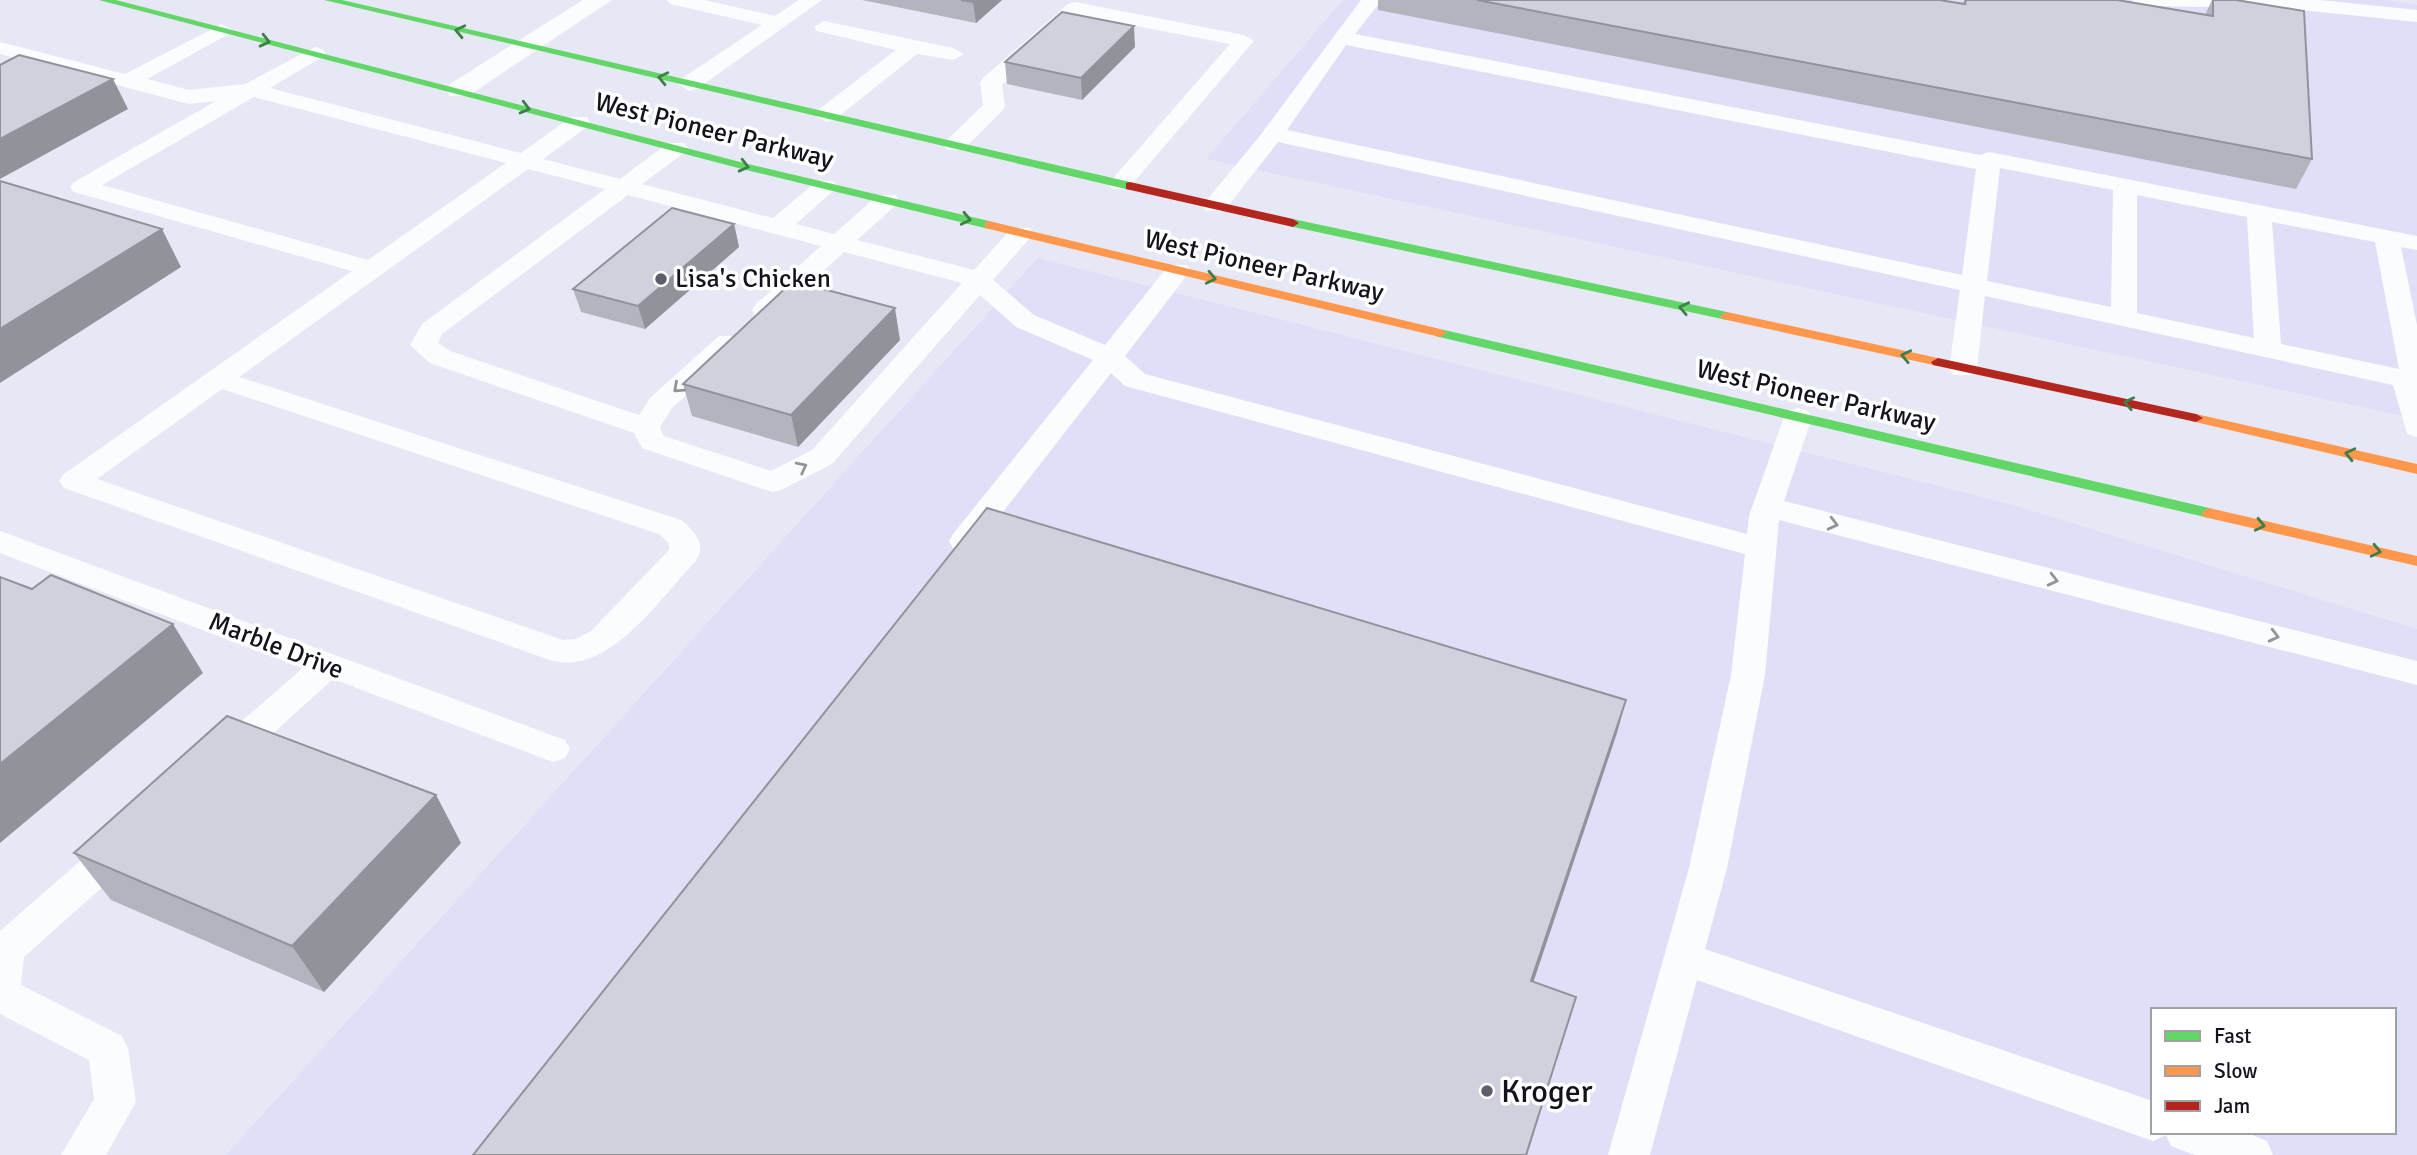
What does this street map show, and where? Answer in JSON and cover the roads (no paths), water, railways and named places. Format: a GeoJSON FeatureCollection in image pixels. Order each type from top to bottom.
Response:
{"type":"FeatureCollection","features":[{"type":"Feature","properties":{"kind":"main road","name":"West Pioneer Parkway"},"geometry":{"type":"LineString","coordinates":[[104,0],[825,186],[2417,563]]}},
{"type":"Feature","properties":{"kind":"main road","name":"West Pioneer Parkway"},"geometry":{"type":"LineString","coordinates":[[329,0],[1215,206],[2417,469]]}},
{"type":"Feature","properties":{"kind":"street"},"geometry":{"type":"LineString","coordinates":[[459,90],[600,0]]}},
{"type":"Feature","properties":{"kind":"lane"},"geometry":{"type":"LineString","coordinates":[[677,0],[780,23]]}},
{"type":"Feature","properties":{"kind":"lane"},"geometry":{"type":"LineString","coordinates":[[689,84],[812,0]]}},
{"type":"Feature","properties":{"kind":"lane"},"geometry":{"type":"LineString","coordinates":[[1215,206],[1272,134],[1341,38],[1373,0]]}},
{"type":"Feature","properties":{"kind":"lane"},"geometry":{"type":"LineString","coordinates":[[2141,0],[2280,2],[2417,16]]}},
{"type":"Feature","properties":{"kind":"lane"},"geometry":{"type":"LineString","coordinates":[[955,145],[994,106],[992,83],[1075,8],[1244,41],[1120,184]]}},
{"type":"Feature","properties":{"kind":"lane"},"geometry":{"type":"LineString","coordinates":[[824,27],[953,54]]}},
{"type":"Feature","properties":{"kind":"lane"},"geometry":{"type":"LineString","coordinates":[[128,81],[222,30]]}},
{"type":"Feature","properties":{"kind":"lane"},"geometry":{"type":"LineString","coordinates":[[1341,38],[1988,164]]}},
{"type":"Feature","properties":{"kind":"lane"},"geometry":{"type":"LineString","coordinates":[[826,115],[913,47]]}},
{"type":"Feature","properties":{"kind":"lane"},"geometry":{"type":"LineString","coordinates":[[0,48],[189,97],[253,90],[977,279],[1025,321],[1110,357],[1135,380],[1761,548]]}},
{"type":"Feature","properties":{"kind":"lane"},"geometry":{"type":"LineString","coordinates":[[314,53],[82,187],[373,269]]}},
{"type":"Feature","properties":{"kind":"lane"},"geometry":{"type":"LineString","coordinates":[[218,379],[670,527],[684,540],[685,554],[603,639],[582,651],[562,652],[74,481],[579,122]]}},
{"type":"Feature","properties":{"kind":"lane"},"geometry":{"type":"LineString","coordinates":[[1272,134],[2413,380]]}},
{"type":"Feature","properties":{"kind":"lane"},"geometry":{"type":"LineString","coordinates":[[646,426],[440,357],[423,345],[431,330],[676,148]]}},
{"type":"Feature","properties":{"kind":"lane"},"geometry":{"type":"LineString","coordinates":[[1963,369],[1989,159],[2417,243]]}},
{"type":"Feature","properties":{"kind":"lane"},"geometry":{"type":"LineString","coordinates":[[2124,318],[2125,185]]}},
{"type":"Feature","properties":{"kind":"lane"},"geometry":{"type":"LineString","coordinates":[[777,228],[825,186]]}},
{"type":"Feature","properties":{"kind":"lane"},"geometry":{"type":"LineString","coordinates":[[646,426],[661,403],[887,200]]}},
{"type":"Feature","properties":{"kind":"lane"},"geometry":{"type":"LineString","coordinates":[[2259,212],[2267,349]]}},
{"type":"Feature","properties":{"kind":"lane"},"geometry":{"type":"LineString","coordinates":[[646,426],[652,442],[773,482],[822,457],[977,279],[1021,233]]}},
{"type":"Feature","properties":{"kind":"lane"},"geometry":{"type":"LineString","coordinates":[[2386,237],[2413,380],[2417,428]]}},
{"type":"Feature","properties":{"kind":"lane"},"geometry":{"type":"LineString","coordinates":[[942,569],[1178,270]]}},
{"type":"Feature","properties":{"kind":"lane"},"geometry":{"type":"LineString","coordinates":[[1629,1155],[1708,868],[1748,675],[1767,507],[1798,417]]}},
{"type":"Feature","properties":{"kind":"lane"},"geometry":{"type":"LineString","coordinates":[[1767,507],[2417,673]]}},
{"type":"Feature","properties":{"kind":"lane","name":"Marble Drive"},"geometry":{"type":"LineString","coordinates":[[0,541],[553,749]]}},
{"type":"Feature","properties":{"kind":"lane"},"geometry":{"type":"LineString","coordinates":[[203,775],[327,666]]}},
{"type":"Feature","properties":{"kind":"lane"},"geometry":{"type":"LineString","coordinates":[[82,1155],[115,1102],[108,1049],[0,993],[6,949],[151,821]]}},
{"type":"Feature","properties":{"kind":"lane"},"geometry":{"type":"LineString","coordinates":[[1683,958],[2151,1120]]}},
{"type":"Feature","properties":{"kind":"lane"},"geometry":{"type":"LineString","coordinates":[[2192,1134],[2252,1155]]}},
{"type":"Feature","properties":{"kind":"place","name":"Lisa's Chicken"},"geometry":{"type":"Point","coordinates":[661,279]}},
{"type":"Feature","properties":{"kind":"place","name":"Kroger"},"geometry":{"type":"Point","coordinates":[1487,1091]}}]}
